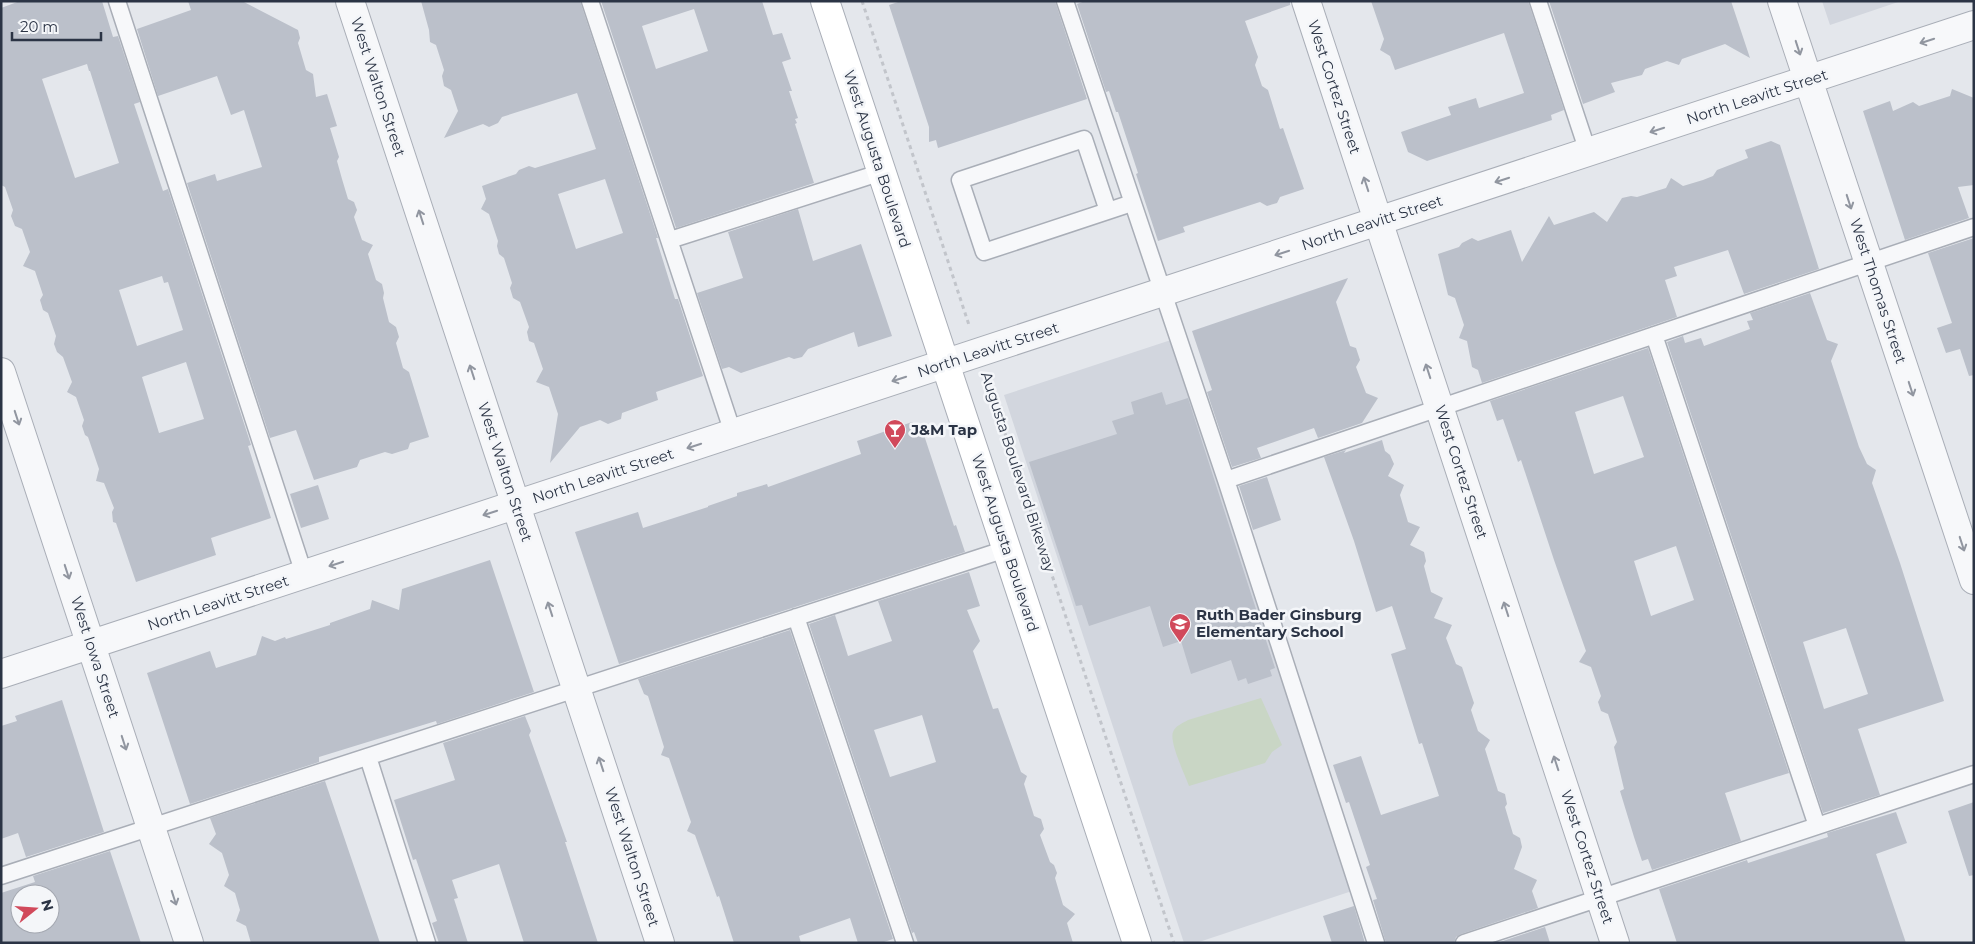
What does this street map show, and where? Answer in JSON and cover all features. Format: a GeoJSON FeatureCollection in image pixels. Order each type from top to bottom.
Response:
{"type":"FeatureCollection","features":[{"type":"Feature","properties":{"kind":"street","name":"West Walton Street"},"geometry":{"type":"LineString","coordinates":[[350,1],[660,943]]}},
{"type":"Feature","properties":{"kind":"street","name":"West Augusta Boulevard"},"geometry":{"type":"LineString","coordinates":[[825,1],[1137,943]]}},
{"type":"Feature","properties":{"kind":"street","name":"West Cortez Street"},"geometry":{"type":"LineString","coordinates":[[1306,1],[1615,943]]}},
{"type":"Feature","properties":{"kind":"street","name":"West Thomas Street"},"geometry":{"type":"LineString","coordinates":[[1782,1],[1974,580]]}},
{"type":"Feature","properties":{"kind":"street","name":"North Leavitt Street"},"geometry":{"type":"LineString","coordinates":[[1,674],[1974,25]]}},
{"type":"Feature","properties":{"kind":"street","name":"West Iowa Street"},"geometry":{"type":"LineString","coordinates":[[1,372],[189,943]]}},
{"type":"Feature","properties":{"kind":"lane"},"geometry":{"type":"LineString","coordinates":[[117,1],[304,574]]}},
{"type":"Feature","properties":{"kind":"lane"},"geometry":{"type":"LineString","coordinates":[[590,1],[733,433]]}},
{"type":"Feature","properties":{"kind":"lane"},"geometry":{"type":"LineString","coordinates":[[1065,1],[1226,480],[1376,943]]}},
{"type":"Feature","properties":{"kind":"lane"},"geometry":{"type":"LineString","coordinates":[[1538,1],[1588,152]]}},
{"type":"Feature","properties":{"kind":"lane"},"geometry":{"type":"LineString","coordinates":[[1108,211],[1084,139],[960,180],[984,252],[1108,211],[1132,203]]}},
{"type":"Feature","properties":{"kind":"lane"},"geometry":{"type":"LineString","coordinates":[[670,240],[882,172]]}},
{"type":"Feature","properties":{"kind":"lane"},"geometry":{"type":"LineString","coordinates":[[1226,480],[1974,227]]}},
{"type":"Feature","properties":{"kind":"lane"},"geometry":{"type":"LineString","coordinates":[[1654,335],[1816,826]]}},
{"type":"Feature","properties":{"kind":"lane"},"geometry":{"type":"LineString","coordinates":[[1,876],[1006,549]]}},
{"type":"Feature","properties":{"kind":"lane"},"geometry":{"type":"LineString","coordinates":[[796,617],[904,943]]}},
{"type":"Feature","properties":{"kind":"lane"},"geometry":{"type":"LineString","coordinates":[[368,757],[428,943]]}},
{"type":"Feature","properties":{"kind":"lane"},"geometry":{"type":"LineString","coordinates":[[1464,943],[1974,774]]}},
{"type":"Feature","properties":{"kind":"path","name":"Augusta Boulevard Bikeway"},"geometry":{"type":"LineString","coordinates":[[862,1],[1174,943]]}},
{"type":"Feature","properties":{"kind":"shaded area"},"geometry":{"type":"Polygon","coordinates":[[[1822,1],[1901,1],[1830,25],[1822,1]]]}},
{"type":"Feature","properties":{"kind":"shaded area","name":"Ruth Bader Ginsburg Elementary School"},"geometry":{"type":"Polygon","coordinates":[[[1174,339],[1355,890],[1196,943],[1184,943],[1004,395],[1174,339]]]}},
{"type":"Feature","properties":{"kind":"green space"},"geometry":{"type":"Polygon","coordinates":[[[1261,698],[1282,745],[1272,752],[1265,763],[1189,786],[1173,743],[1172,737],[1175,728],[1188,720],[1261,698]]]}},
{"type":"Feature","properties":{"kind":"building"},"geometry":{"type":"Polygon","coordinates":[[[20,1],[102,1],[113,37],[118,36],[140,102],[134,104],[163,191],[168,189],[251,445],[248,446],[271,518],[211,538],[216,555],[136,582],[116,523],[113,522],[112,512],[114,508],[104,483],[96,481],[99,469],[88,437],[85,435],[82,426],[84,420],[76,397],[67,392],[72,382],[63,357],[57,352],[54,344],[56,336],[48,313],[43,310],[40,300],[43,295],[35,271],[23,266],[30,252],[22,229],[15,226],[11,216],[13,210],[5,187],[1,185],[1,8],[20,1]],[[87,64],[42,79],[75,178],[119,163],[87,64]],[[162,276],[119,290],[137,346],[183,330],[168,282],[164,283],[162,276]],[[186,362],[142,377],[159,433],[204,419],[186,362]]]}},
{"type":"Feature","properties":{"kind":"building"},"geometry":{"type":"Polygon","coordinates":[[[188,1],[242,1],[298,30],[300,38],[298,43],[306,70],[313,74],[316,97],[327,94],[337,126],[330,128],[339,157],[337,161],[342,179],[348,199],[354,202],[357,210],[354,217],[362,240],[373,245],[368,254],[376,280],[382,284],[383,298],[389,322],[396,327],[399,337],[396,343],[403,368],[409,372],[429,437],[410,443],[408,449],[392,454],[385,452],[360,460],[357,467],[314,480],[296,430],[270,438],[187,183],[215,174],[217,181],[262,167],[244,110],[231,115],[217,76],[158,96],[137,29],[191,10],[188,1]]]}},
{"type":"Feature","properties":{"kind":"building"},"geometry":{"type":"Polygon","coordinates":[[[421,1],[580,1],[658,238],[656,238],[675,299],[678,299],[703,376],[656,392],[658,400],[622,413],[621,419],[608,424],[600,420],[580,427],[550,463],[558,414],[549,387],[536,382],[543,369],[534,343],[529,341],[527,332],[529,327],[520,302],[513,298],[510,288],[512,283],[504,258],[499,254],[498,241],[489,214],[481,209],[486,199],[482,186],[516,174],[519,170],[529,166],[535,168],[596,149],[577,93],[502,117],[498,123],[489,127],[483,124],[444,138],[458,111],[451,90],[444,86],[442,76],[444,70],[436,45],[430,42],[429,30],[421,1]],[[605,179],[558,194],[576,249],[623,233],[605,179]]]}},
{"type":"Feature","properties":{"kind":"building"},"geometry":{"type":"Polygon","coordinates":[[[601,1],[762,1],[773,35],[782,33],[791,59],[782,62],[792,91],[789,91],[798,118],[795,119],[797,123],[795,124],[814,183],[676,228],[601,1]],[[694,9],[642,26],[656,69],[708,51],[694,9]]]}},
{"type":"Feature","properties":{"kind":"building"},"geometry":{"type":"Polygon","coordinates":[[[901,1],[1055,1],[1087,99],[938,148],[936,140],[929,142],[929,127],[889,5],[901,1]]]}},
{"type":"Feature","properties":{"kind":"building"},"geometry":{"type":"Polygon","coordinates":[[[1085,1],[1290,1],[1290,5],[1245,21],[1258,57],[1255,65],[1262,86],[1268,90],[1280,129],[1283,128],[1304,189],[1280,197],[1277,203],[1267,206],[1260,202],[1183,227],[1185,232],[1158,241],[1118,112],[1116,112],[1109,91],[1106,92],[1077,4],[1085,1]]]}},
{"type":"Feature","properties":{"kind":"building"},"geometry":{"type":"Polygon","coordinates":[[[1371,1],[1528,1],[1564,110],[1551,115],[1552,120],[1427,161],[1408,152],[1401,132],[1451,115],[1448,107],[1476,98],[1479,108],[1524,93],[1504,33],[1395,70],[1390,56],[1380,50],[1384,39],[1371,1]]]}},
{"type":"Feature","properties":{"kind":"building"},"geometry":{"type":"Polygon","coordinates":[[[1549,1],[1731,1],[1750,58],[1725,44],[1682,59],[1679,65],[1667,61],[1645,69],[1642,75],[1611,83],[1615,92],[1583,104],[1549,1]]]}},
{"type":"Feature","properties":{"kind":"building"},"geometry":{"type":"Polygon","coordinates":[[[1952,89],[1974,98],[1974,185],[1958,187],[1969,218],[1905,240],[1863,111],[1890,101],[1893,111],[1913,102],[1919,106],[1950,96],[1952,89]]]}},
{"type":"Feature","properties":{"kind":"building"},"geometry":{"type":"Polygon","coordinates":[[[1771,141],[1780,145],[1819,269],[1744,294],[1728,250],[1674,267],[1677,276],[1665,280],[1677,317],[1482,383],[1478,370],[1472,367],[1467,341],[1459,338],[1464,325],[1455,298],[1448,295],[1438,254],[1459,247],[1462,243],[1472,238],[1478,241],[1511,230],[1522,262],[1549,216],[1554,225],[1594,212],[1607,222],[1622,198],[1637,197],[1666,188],[1671,178],[1683,186],[1703,180],[1713,176],[1717,170],[1748,158],[1745,150],[1771,141]]]}},
{"type":"Feature","properties":{"kind":"building"},"geometry":{"type":"Polygon","coordinates":[[[798,209],[813,261],[861,244],[892,336],[858,347],[854,332],[808,349],[802,357],[794,359],[789,357],[741,373],[729,367],[722,369],[697,293],[743,278],[728,232],[798,209]]]}},
{"type":"Feature","properties":{"kind":"building"},"geometry":{"type":"Polygon","coordinates":[[[1974,238],[1974,375],[1969,376],[1960,349],[1946,353],[1937,328],[1952,323],[1928,253],[1974,238]]]}},
{"type":"Feature","properties":{"kind":"building"},"geometry":{"type":"Polygon","coordinates":[[[1348,278],[1336,302],[1350,346],[1356,348],[1360,360],[1356,367],[1366,393],[1378,398],[1362,423],[1318,438],[1314,428],[1257,448],[1261,458],[1232,467],[1207,392],[1212,390],[1192,331],[1348,278]]]}},
{"type":"Feature","properties":{"kind":"building"},"geometry":{"type":"Polygon","coordinates":[[[1810,293],[1827,340],[1838,344],[1831,361],[1859,447],[1867,464],[1876,470],[1872,483],[1944,701],[1858,729],[1880,795],[1823,813],[1667,342],[1683,336],[1685,343],[1701,338],[1704,346],[1750,329],[1747,321],[1753,320],[1750,313],[1810,293]],[[1846,628],[1803,642],[1824,709],[1868,694],[1846,628]]]}},
{"type":"Feature","properties":{"kind":"building"},"geometry":{"type":"Polygon","coordinates":[[[1648,348],[1789,773],[1725,793],[1741,841],[1652,870],[1648,859],[1642,861],[1620,791],[1624,789],[1614,747],[1617,742],[1608,714],[1601,711],[1598,702],[1601,696],[1591,667],[1579,662],[1586,651],[1521,460],[1518,462],[1503,419],[1497,421],[1490,401],[1648,348]],[[1623,396],[1575,412],[1594,474],[1644,457],[1623,396]],[[1676,546],[1634,561],[1651,616],[1694,600],[1676,546]]]}},
{"type":"Feature","properties":{"kind":"building"},"geometry":{"type":"Polygon","coordinates":[[[1162,392],[1166,405],[1188,398],[1275,668],[1270,670],[1272,676],[1248,684],[1246,678],[1238,681],[1231,660],[1191,674],[1181,641],[1163,647],[1150,606],[1089,626],[1082,605],[1076,606],[1029,462],[1117,434],[1112,421],[1134,414],[1131,402],[1162,392]]]}},
{"type":"Feature","properties":{"kind":"building"},"geometry":{"type":"Polygon","coordinates":[[[912,422],[922,429],[954,526],[956,525],[965,552],[619,664],[575,532],[638,512],[643,528],[708,507],[737,496],[737,493],[767,484],[768,487],[861,454],[857,441],[912,422]]]}},
{"type":"Feature","properties":{"kind":"building"},"geometry":{"type":"Polygon","coordinates":[[[1382,440],[1385,451],[1390,455],[1394,464],[1388,476],[1404,485],[1400,495],[1408,522],[1420,527],[1410,545],[1424,552],[1426,561],[1424,566],[1431,592],[1443,598],[1434,618],[1452,625],[1446,638],[1456,664],[1462,667],[1474,703],[1471,710],[1478,731],[1490,740],[1485,749],[1498,791],[1505,794],[1507,804],[1505,807],[1513,834],[1520,838],[1522,847],[1514,869],[1537,880],[1532,891],[1538,908],[1461,934],[1456,937],[1454,943],[1386,943],[1373,900],[1377,899],[1366,867],[1370,865],[1349,802],[1346,803],[1333,765],[1361,756],[1381,815],[1439,796],[1422,743],[1419,744],[1391,654],[1406,649],[1392,606],[1376,612],[1354,541],[1324,457],[1346,450],[1344,453],[1382,440]]]}},
{"type":"Feature","properties":{"kind":"building"},"geometry":{"type":"Polygon","coordinates":[[[1267,477],[1281,520],[1253,530],[1239,486],[1267,477]]]}},
{"type":"Feature","properties":{"kind":"building"},"geometry":{"type":"Polygon","coordinates":[[[318,485],[329,519],[301,528],[290,494],[318,485]]]}},
{"type":"Feature","properties":{"kind":"building"},"geometry":{"type":"Polygon","coordinates":[[[490,560],[534,692],[437,724],[436,721],[319,757],[319,762],[190,804],[147,673],[210,651],[216,668],[256,655],[262,636],[275,641],[330,625],[330,623],[370,609],[372,600],[399,610],[402,589],[490,560]]]}},
{"type":"Feature","properties":{"kind":"building"},"geometry":{"type":"Polygon","coordinates":[[[969,572],[980,606],[967,610],[980,641],[973,651],[993,709],[998,708],[1021,772],[1027,776],[1024,784],[1034,816],[1041,819],[1044,829],[1040,835],[1050,862],[1054,865],[1057,873],[1055,878],[1063,905],[1075,914],[1067,923],[1073,943],[918,943],[914,932],[912,933],[809,624],[835,615],[848,656],[892,641],[878,601],[969,572]],[[922,715],[874,730],[890,777],[936,762],[922,715]]]}},
{"type":"Feature","properties":{"kind":"building"},"geometry":{"type":"Polygon","coordinates":[[[790,630],[893,939],[881,943],[858,943],[850,918],[799,936],[801,943],[734,943],[719,896],[717,897],[695,835],[687,831],[691,822],[669,758],[661,755],[664,747],[648,696],[644,694],[638,679],[790,630]]]}},
{"type":"Feature","properties":{"kind":"building"},"geometry":{"type":"Polygon","coordinates":[[[62,700],[104,832],[26,857],[18,833],[1,839],[1,726],[17,721],[15,716],[62,700]]]}},
{"type":"Feature","properties":{"kind":"building"},"geometry":{"type":"Polygon","coordinates":[[[525,716],[531,731],[529,735],[567,842],[565,842],[598,943],[524,943],[499,864],[452,880],[458,898],[454,899],[468,943],[439,943],[432,923],[437,921],[416,859],[413,860],[394,800],[455,780],[443,743],[525,716]]]}},
{"type":"Feature","properties":{"kind":"building"},"geometry":{"type":"Polygon","coordinates":[[[325,781],[380,943],[251,943],[246,926],[236,921],[240,910],[235,893],[224,886],[229,875],[222,853],[209,844],[216,834],[210,818],[325,781]]]}},
{"type":"Feature","properties":{"kind":"building"},"geometry":{"type":"Polygon","coordinates":[[[1974,802],[1974,875],[1969,876],[1948,811],[1974,802]]]}},
{"type":"Feature","properties":{"kind":"building"},"geometry":{"type":"Polygon","coordinates":[[[1896,812],[1907,843],[1876,854],[1906,943],[1677,943],[1659,889],[1747,860],[1748,863],[1828,837],[1827,833],[1896,812]]]}},
{"type":"Feature","properties":{"kind":"building"},"geometry":{"type":"Polygon","coordinates":[[[110,851],[141,943],[1,943],[1,893],[10,890],[10,934],[60,934],[60,884],[29,884],[35,882],[33,876],[110,851]]]}},
{"type":"Feature","properties":{"kind":"building"},"geometry":{"type":"Polygon","coordinates":[[[1354,906],[1365,943],[1332,943],[1323,916],[1354,906]]]}},
{"type":"Feature","properties":{"kind":"building"},"geometry":{"type":"Polygon","coordinates":[[[1545,927],[1550,943],[1497,943],[1545,927]]]}},
{"type":"Feature","properties":{"kind":"place","name":"J&M Tap"},"geometry":{"type":"Point","coordinates":[895,449]}},
{"type":"Feature","properties":{"kind":"place","name":"Ruth Bader Ginsburg Elementary School"},"geometry":{"type":"Point","coordinates":[1180,643]}}]}
